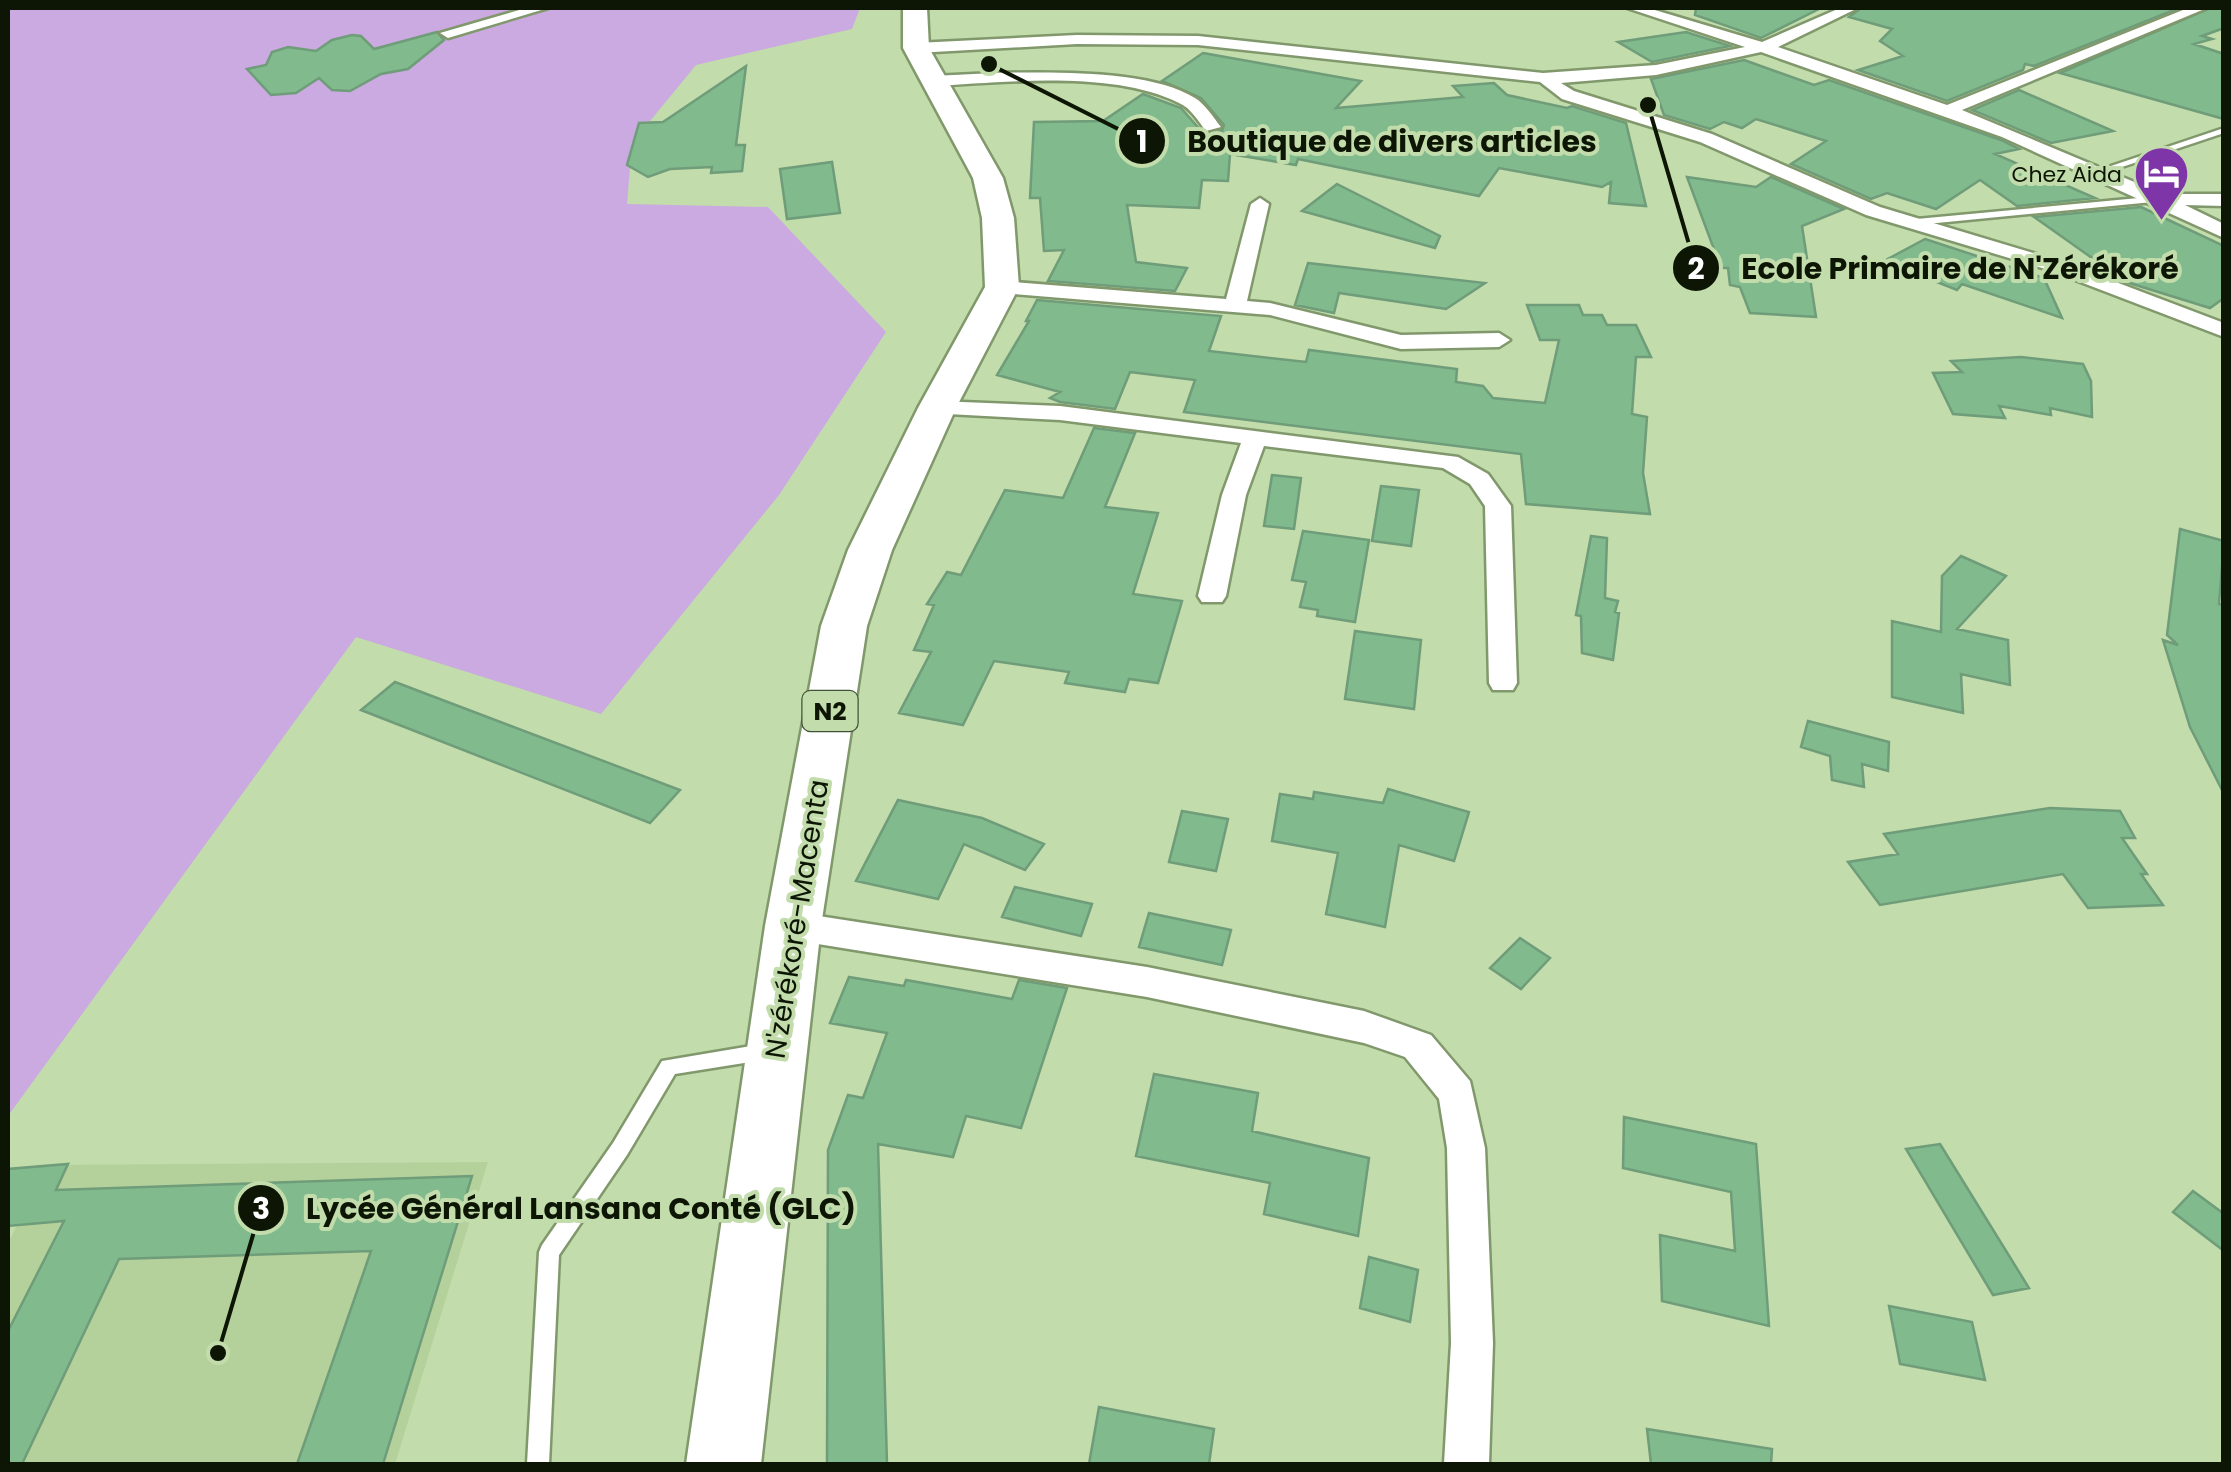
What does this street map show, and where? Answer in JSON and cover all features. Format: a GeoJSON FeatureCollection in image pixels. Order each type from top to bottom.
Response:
{"type":"FeatureCollection","features":[{"type":"Feature","properties":{"kind":"highway"},"geometry":{"type":"LineString","coordinates":[[921,45],[988,178],[998,218],[1002,287]]}},
{"type":"Feature","properties":{"kind":"highway","name":"N'zérékoré-Macenta"},"geometry":{"type":"LineString","coordinates":[[724,1464],[793,926],[844,626],[870,550],[937,408],[1002,287]]}},
{"type":"Feature","properties":{"kind":"street"},"geometry":{"type":"LineString","coordinates":[[448,33],[541,8]]}},
{"type":"Feature","properties":{"kind":"street"},"geometry":{"type":"LineString","coordinates":[[1634,8],[1951,108],[2160,199],[2224,232]]}},
{"type":"Feature","properties":{"kind":"street"},"geometry":{"type":"LineString","coordinates":[[921,45],[1058,39],[1170,40],[1308,50],[1543,78],[1579,78],[1701,60],[1764,46],[1851,8]]}},
{"type":"Feature","properties":{"kind":"street"},"geometry":{"type":"LineString","coordinates":[[1951,108],[2200,8]]}},
{"type":"Feature","properties":{"kind":"street"},"geometry":{"type":"LineString","coordinates":[[921,45],[997,78],[1120,83],[1189,100],[1212,127]]}},
{"type":"Feature","properties":{"kind":"street"},"geometry":{"type":"LineString","coordinates":[[1543,78],[1568,94],[1720,144],[1820,192],[1906,223],[2056,266],[2224,331]]}},
{"type":"Feature","properties":{"kind":"street"},"geometry":{"type":"LineString","coordinates":[[2160,199],[2224,200]]}},
{"type":"Feature","properties":{"kind":"street"},"geometry":{"type":"LineString","coordinates":[[1235,306],[1260,204]]}},
{"type":"Feature","properties":{"kind":"street"},"geometry":{"type":"LineString","coordinates":[[1002,287],[1270,309],[1401,342],[1498,340]]}},
{"type":"Feature","properties":{"kind":"street"},"geometry":{"type":"LineString","coordinates":[[937,408],[1060,413],[1449,462],[1479,479],[1498,506],[1503,683]]}},
{"type":"Feature","properties":{"kind":"street"},"geometry":{"type":"LineString","coordinates":[[1212,596],[1234,495],[1256,438]]}},
{"type":"Feature","properties":{"kind":"street"},"geometry":{"type":"LineString","coordinates":[[793,926],[1147,982],[1364,1027],[1418,1046],[1457,1093],[1466,1148],[1472,1343],[1468,1464]]}},
{"type":"Feature","properties":{"kind":"lane"},"geometry":{"type":"LineString","coordinates":[[2098,172],[2224,130]]}},
{"type":"Feature","properties":{"kind":"lane"},"geometry":{"type":"LineString","coordinates":[[1906,223],[2160,199]]}},
{"type":"Feature","properties":{"kind":"lane"},"geometry":{"type":"LineString","coordinates":[[538,1464],[550,1252],[620,1149],[669,1067],[777,1050]]}},
{"type":"Feature","properties":{"kind":"shaded area"},"geometry":{"type":"Polygon","coordinates":[[[8,8],[860,8],[852,29],[696,65],[632,143],[627,204],[768,207],[886,332],[779,495],[601,714],[356,637],[8,1116],[8,8]]]}},
{"type":"Feature","properties":{"kind":"shaded area"},"geometry":{"type":"Polygon","coordinates":[[[488,1162],[395,1464],[8,1464],[8,1243],[48,1165],[488,1162]]]}},
{"type":"Feature","properties":{"kind":"building"},"geometry":{"type":"Polygon","coordinates":[[[1696,8],[1821,8],[1761,38],[1695,15],[1696,8]]]}},
{"type":"Feature","properties":{"kind":"building"},"geometry":{"type":"Polygon","coordinates":[[[1861,8],[2179,8],[2034,66],[2025,64],[2023,70],[1947,101],[1858,70],[1903,56],[1880,41],[1892,29],[1849,17],[1861,8]]]}},
{"type":"Feature","properties":{"kind":"building"},"geometry":{"type":"Polygon","coordinates":[[[2210,8],[2224,8],[2224,28],[2202,36],[2212,39],[2194,44],[2224,54],[2224,119],[2060,73],[2210,8]]]}},
{"type":"Feature","properties":{"kind":"building"},"geometry":{"type":"Polygon","coordinates":[[[437,32],[444,40],[408,69],[381,74],[350,91],[332,90],[319,78],[296,93],[271,95],[247,69],[266,65],[272,52],[288,47],[316,51],[332,40],[352,35],[361,36],[374,49],[437,32]]]}},
{"type":"Feature","properties":{"kind":"building"},"geometry":{"type":"Polygon","coordinates":[[[1686,32],[1730,46],[1652,62],[1618,42],[1686,32]]]}},
{"type":"Feature","properties":{"kind":"building"},"geometry":{"type":"Polygon","coordinates":[[[1203,53],[1361,81],[1336,108],[1463,97],[1453,86],[1494,83],[1507,95],[1572,106],[1626,123],[1646,206],[1609,203],[1611,182],[1602,187],[1499,168],[1479,196],[1298,159],[1296,165],[1230,154],[1228,181],[1202,180],[1199,208],[1127,205],[1136,262],[1187,268],[1175,291],[1048,281],[1064,250],[1044,251],[1040,198],[1030,198],[1034,122],[1103,121],[1143,94],[1181,108],[1203,133],[1222,131],[1224,125],[1201,98],[1162,81],[1203,53]]]}},
{"type":"Feature","properties":{"kind":"building"},"geometry":{"type":"Polygon","coordinates":[[[1744,60],[1814,85],[1829,80],[2001,140],[2019,149],[1995,154],[2095,198],[2017,206],[1980,180],[1936,209],[1887,193],[1871,199],[1791,164],[1826,141],[1756,119],[1742,128],[1724,122],[1710,129],[1664,115],[1651,79],[1744,60]]]}},
{"type":"Feature","properties":{"kind":"building"},"geometry":{"type":"Polygon","coordinates":[[[746,66],[736,145],[745,145],[742,171],[711,173],[712,167],[670,169],[648,177],[627,165],[639,123],[663,122],[746,66]]]}},
{"type":"Feature","properties":{"kind":"building"},"geometry":{"type":"Polygon","coordinates":[[[2019,90],[2113,131],[2051,143],[1972,110],[2019,90]]]}},
{"type":"Feature","properties":{"kind":"building"},"geometry":{"type":"Polygon","coordinates":[[[832,162],[840,213],[787,219],[780,169],[832,162]]]}},
{"type":"Feature","properties":{"kind":"building"},"geometry":{"type":"Polygon","coordinates":[[[1687,177],[1756,187],[1771,177],[1844,209],[1802,226],[1816,317],[1750,313],[1740,287],[1730,285],[1728,268],[1721,268],[1687,177]]]}},
{"type":"Feature","properties":{"kind":"building"},"geometry":{"type":"Polygon","coordinates":[[[1337,184],[1440,236],[1435,248],[1302,211],[1337,184]]]}},
{"type":"Feature","properties":{"kind":"building"},"geometry":{"type":"Polygon","coordinates":[[[2141,207],[2224,246],[2224,298],[2210,308],[2126,282],[2034,217],[2141,207]]]}},
{"type":"Feature","properties":{"kind":"building"},"geometry":{"type":"Polygon","coordinates":[[[1925,239],[2044,278],[2062,318],[1962,284],[1957,290],[1884,261],[1925,239]]]}},
{"type":"Feature","properties":{"kind":"building"},"geometry":{"type":"Polygon","coordinates":[[[1308,263],[1485,283],[1446,309],[1339,293],[1334,313],[1295,305],[1308,263]]]}},
{"type":"Feature","properties":{"kind":"building"},"geometry":{"type":"Polygon","coordinates":[[[1037,300],[1221,316],[1209,351],[1306,362],[1309,350],[1457,369],[1456,382],[1483,386],[1493,398],[1545,403],[1559,340],[1540,340],[1527,305],[1579,305],[1583,315],[1602,315],[1607,325],[1636,325],[1651,357],[1636,357],[1632,414],[1647,417],[1643,473],[1650,514],[1526,504],[1521,454],[1184,412],[1195,380],[1130,372],[1115,409],[1060,402],[1050,398],[1060,392],[997,375],[1037,300]]]}},
{"type":"Feature","properties":{"kind":"building"},"geometry":{"type":"Polygon","coordinates":[[[2021,357],[2083,364],[2091,381],[2092,417],[2050,408],[2051,415],[1999,406],[2005,418],[1953,414],[1933,373],[1962,372],[1951,361],[2021,357]]]}},
{"type":"Feature","properties":{"kind":"building"},"geometry":{"type":"Polygon","coordinates":[[[1094,428],[1135,433],[1105,507],[1158,513],[1133,594],[1182,601],[1158,683],[1129,679],[1125,692],[1065,683],[1069,672],[994,661],[963,725],[899,713],[931,652],[914,650],[934,605],[927,604],[947,572],[961,575],[1005,490],[1063,498],[1094,428]]]}},
{"type":"Feature","properties":{"kind":"building"},"geometry":{"type":"Polygon","coordinates":[[[1272,475],[1301,478],[1294,529],[1264,526],[1272,475]]]}},
{"type":"Feature","properties":{"kind":"building"},"geometry":{"type":"Polygon","coordinates":[[[1381,486],[1419,490],[1411,546],[1372,541],[1381,486]]]}},
{"type":"Feature","properties":{"kind":"building"},"geometry":{"type":"Polygon","coordinates":[[[2180,529],[2224,541],[2219,604],[2224,605],[2224,794],[2190,727],[2163,640],[2178,645],[2167,635],[2180,529]]]}},
{"type":"Feature","properties":{"kind":"building"},"geometry":{"type":"Polygon","coordinates":[[[1303,531],[1369,540],[1355,622],[1317,616],[1318,610],[1300,607],[1306,582],[1292,580],[1303,531]]]}},
{"type":"Feature","properties":{"kind":"building"},"geometry":{"type":"Polygon","coordinates":[[[1591,536],[1607,538],[1605,598],[1618,601],[1615,612],[1619,613],[1613,660],[1582,653],[1581,616],[1576,615],[1591,536]]]}},
{"type":"Feature","properties":{"kind":"building"},"geometry":{"type":"Polygon","coordinates":[[[1961,556],[2006,576],[1957,629],[2008,640],[2010,685],[1961,674],[1963,713],[1892,697],[1892,621],[1941,632],[1942,576],[1961,556]]]}},
{"type":"Feature","properties":{"kind":"building"},"geometry":{"type":"Polygon","coordinates":[[[1355,631],[1421,640],[1414,709],[1345,699],[1355,631]]]}},
{"type":"Feature","properties":{"kind":"building"},"geometry":{"type":"Polygon","coordinates":[[[395,682],[680,790],[650,823],[361,710],[395,682]]]}},
{"type":"Feature","properties":{"kind":"building"},"geometry":{"type":"Polygon","coordinates":[[[1808,721],[1889,742],[1888,771],[1862,764],[1864,787],[1832,780],[1830,756],[1801,747],[1808,721]]]}},
{"type":"Feature","properties":{"kind":"building"},"geometry":{"type":"Polygon","coordinates":[[[1388,789],[1469,812],[1454,861],[1399,845],[1385,927],[1326,914],[1338,853],[1272,841],[1280,794],[1313,799],[1314,792],[1383,803],[1388,789]]]}},
{"type":"Feature","properties":{"kind":"building"},"geometry":{"type":"Polygon","coordinates":[[[898,800],[982,818],[1044,844],[1025,870],[964,844],[938,899],[856,881],[898,800]]]}},
{"type":"Feature","properties":{"kind":"building"},"geometry":{"type":"Polygon","coordinates":[[[2050,808],[2120,811],[2135,838],[2122,838],[2163,905],[2088,908],[2063,874],[1880,905],[1848,862],[1898,854],[1884,834],[2050,808]]]}},
{"type":"Feature","properties":{"kind":"building"},"geometry":{"type":"Polygon","coordinates":[[[1182,811],[1228,819],[1216,871],[1169,862],[1182,811]]]}},
{"type":"Feature","properties":{"kind":"building"},"geometry":{"type":"Polygon","coordinates":[[[1015,887],[1092,904],[1081,936],[1002,917],[1015,887]]]}},
{"type":"Feature","properties":{"kind":"building"},"geometry":{"type":"Polygon","coordinates":[[[1149,913],[1231,930],[1222,965],[1139,947],[1149,913]]]}},
{"type":"Feature","properties":{"kind":"building"},"geometry":{"type":"Polygon","coordinates":[[[1520,938],[1550,958],[1521,989],[1490,968],[1520,938]]]}},
{"type":"Feature","properties":{"kind":"building"},"geometry":{"type":"Polygon","coordinates":[[[849,977],[904,986],[906,980],[1012,999],[1019,980],[1067,988],[1021,1128],[966,1116],[953,1157],[878,1144],[887,1464],[827,1464],[828,1150],[848,1095],[863,1098],[887,1033],[830,1023],[849,977]]]}},
{"type":"Feature","properties":{"kind":"building"},"geometry":{"type":"Polygon","coordinates":[[[1154,1074],[1258,1093],[1252,1131],[1369,1158],[1358,1236],[1264,1214],[1270,1183],[1136,1156],[1154,1074]]]}},
{"type":"Feature","properties":{"kind":"building"},"geometry":{"type":"Polygon","coordinates":[[[1624,1117],[1756,1144],[1769,1326],[1662,1301],[1660,1235],[1735,1251],[1731,1192],[1623,1168],[1624,1117]]]}},
{"type":"Feature","properties":{"kind":"building"},"geometry":{"type":"Polygon","coordinates":[[[1940,1144],[2029,1288],[1993,1295],[1906,1149],[1940,1144]]]}},
{"type":"Feature","properties":{"kind":"building"},"geometry":{"type":"Polygon","coordinates":[[[68,1164],[56,1190],[472,1176],[383,1464],[297,1464],[371,1251],[119,1259],[22,1464],[8,1464],[8,1331],[64,1221],[8,1226],[8,1169],[68,1164]]]}},
{"type":"Feature","properties":{"kind":"building"},"geometry":{"type":"Polygon","coordinates":[[[2193,1191],[2224,1214],[2224,1251],[2173,1212],[2193,1191]]]}},
{"type":"Feature","properties":{"kind":"building"},"geometry":{"type":"Polygon","coordinates":[[[1369,1257],[1418,1270],[1410,1322],[1360,1308],[1369,1257]]]}},
{"type":"Feature","properties":{"kind":"building"},"geometry":{"type":"Polygon","coordinates":[[[1889,1306],[1972,1322],[1985,1380],[1900,1364],[1889,1306]]]}},
{"type":"Feature","properties":{"kind":"building"},"geometry":{"type":"Polygon","coordinates":[[[1099,1407],[1214,1429],[1209,1464],[1089,1464],[1099,1407]]]}},
{"type":"Feature","properties":{"kind":"building"},"geometry":{"type":"Polygon","coordinates":[[[1647,1429],[1772,1449],[1771,1464],[1651,1464],[1647,1429]]]}},
{"type":"Feature","properties":{"kind":"place","name":"Boutique de divers articles"},"geometry":{"type":"Point","coordinates":[989,64]}},
{"type":"Feature","properties":{"kind":"place","name":"Ecole Primaire de N'Zérékoré"},"geometry":{"type":"Point","coordinates":[1648,105]}},
{"type":"Feature","properties":{"kind":"place","name":"Chez Aida"},"geometry":{"type":"Point","coordinates":[2161,223]}},
{"type":"Feature","properties":{"kind":"place","name":"Lycée Général Lansana Conté (GLC)"},"geometry":{"type":"Point","coordinates":[218,1353]}}]}
